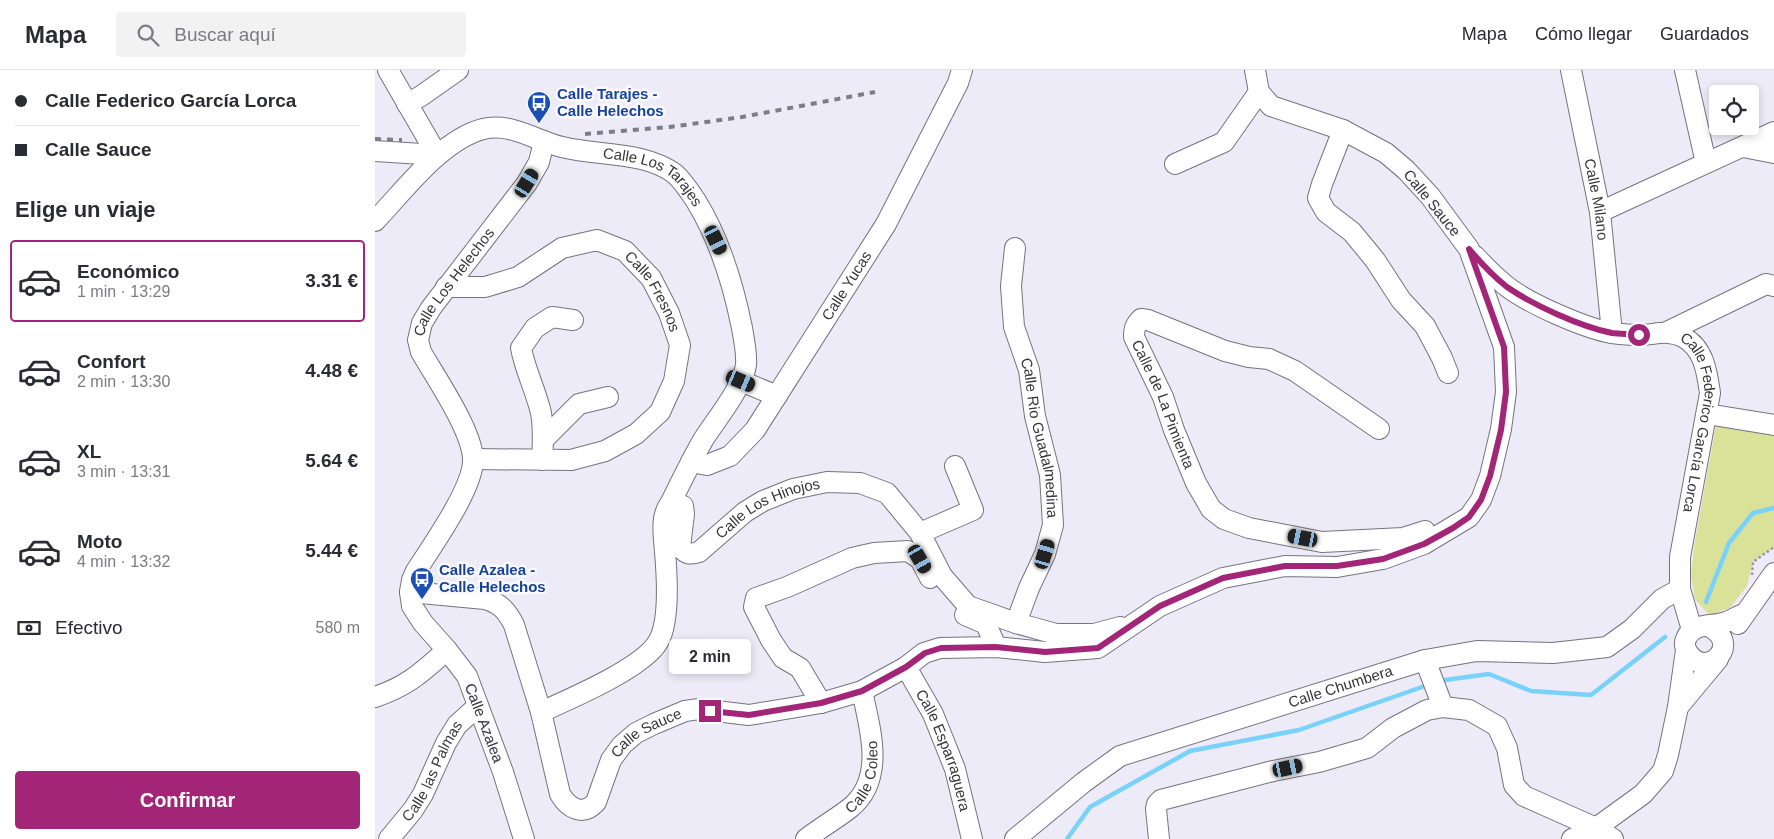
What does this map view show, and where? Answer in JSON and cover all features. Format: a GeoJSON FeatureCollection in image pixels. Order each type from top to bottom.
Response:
{"type":"FeatureCollection","features":[{"type":"Feature","properties":{"kind":"street"},"geometry":{"type":"LineString","coordinates":[[388,70],[437,155]]}},
{"type":"Feature","properties":{"kind":"street"},"geometry":{"type":"LineString","coordinates":[[407,104],[458,70]]}},
{"type":"Feature","properties":{"kind":"street","name":"Calle Yucas"},"geometry":{"type":"LineString","coordinates":[[691,462],[707,464],[729,456],[755,430],[886,224],[958,83],[962,70]]}},
{"type":"Feature","properties":{"kind":"street"},"geometry":{"type":"LineString","coordinates":[[1175,164],[1224,142],[1259,92],[1255,70]]}},
{"type":"Feature","properties":{"kind":"street","name":"Calle Milano"},"geometry":{"type":"LineString","coordinates":[[1571,70],[1601,212],[1612,333]]}},
{"type":"Feature","properties":{"kind":"street"},"geometry":{"type":"LineString","coordinates":[[1685,70],[1706,163]]}},
{"type":"Feature","properties":{"kind":"street","name":"Calle Sauce"},"geometry":{"type":"LineString","coordinates":[[410,592],[485,599],[496,602],[508,613],[514,625],[541,712],[560,794],[565,803],[573,808],[584,810],[591,808],[596,802],[611,760],[622,745],[636,733],[685,712],[699,709],[749,715],[821,703],[862,691],[906,667],[925,653],[941,648],[996,647],[1045,652],[1098,648],[1160,606],[1223,578],[1285,566],[1337,566],[1383,559],[1424,544],[1447,532],[1469,517],[1481,500],[1490,476],[1501,430],[1506,392],[1504,347],[1469,249],[1430,196],[1406,170],[1386,154],[1343,130],[1271,106],[1259,92]]}},
{"type":"Feature","properties":{"kind":"street","name":"Calle Los Tarajes"},"geometry":{"type":"LineString","coordinates":[[375,221],[437,155],[454,143],[481,129],[509,128],[560,147],[581,152],[633,157],[657,165],[675,174],[690,191],[703,212],[723,254],[735,294],[746,350],[746,366],[741,381],[691,462],[670,504]]}},
{"type":"Feature","properties":{"kind":"street"},"geometry":{"type":"LineString","coordinates":[[1343,130],[1322,184],[1319,198],[1326,212],[1352,232],[1375,260],[1401,300],[1425,326],[1448,373]]}},
{"type":"Feature","properties":{"kind":"street"},"geometry":{"type":"LineString","coordinates":[[1601,212],[1774,132]]}},
{"type":"Feature","properties":{"kind":"street","name":"Calle Los Helechos"},"geometry":{"type":"LineString","coordinates":[[410,592],[416,571],[464,491],[470,478],[473,459],[466,432],[421,352],[419,340],[422,323],[446,287],[527,183],[539,162],[544,141]]}},
{"type":"Feature","properties":{"kind":"street"},"geometry":{"type":"LineString","coordinates":[[1743,147],[1774,153]]}},
{"type":"Feature","properties":{"kind":"street"},"geometry":{"type":"LineString","coordinates":[[375,151],[437,155]]}},
{"type":"Feature","properties":{"kind":"street","name":"Calle Fresnos"},"geometry":{"type":"LineString","coordinates":[[446,287],[485,287],[518,277],[563,248],[597,240],[625,251],[651,278],[669,313],[680,345],[674,381],[660,412],[636,434],[605,452],[571,460],[473,459]]}},
{"type":"Feature","properties":{"kind":"street","name":"Calle Rio Guadalmedina"},"geometry":{"type":"LineString","coordinates":[[1015,248],[1011,286],[1014,327],[1029,370],[1035,416],[1050,475],[1053,525],[1045,554],[1029,588],[1016,623]]}},
{"type":"Feature","properties":{"kind":"street","name":"Calle Federico García Lorca"},"geometry":{"type":"LineString","coordinates":[[1469,249],[1506,286],[1528,299],[1585,326],[1612,333],[1639,335],[1667,332],[1683,338],[1696,347],[1707,370],[1710,393],[1695,468],[1681,557],[1680,590],[1700,628]]}},
{"type":"Feature","properties":{"kind":"street"},"geometry":{"type":"LineString","coordinates":[[1667,332],[1766,284],[1774,286]]}},
{"type":"Feature","properties":{"kind":"street"},"geometry":{"type":"LineString","coordinates":[[542,460],[544,439],[541,412],[524,363],[521,348],[535,328],[552,317],[573,320]]}},
{"type":"Feature","properties":{"kind":"street","name":"Calle de La Pimienta"},"geometry":{"type":"LineString","coordinates":[[1379,429],[1295,371],[1269,359],[1249,357],[1225,351],[1148,320],[1141,320],[1134,329],[1134,337],[1163,397],[1174,430],[1196,482],[1211,508],[1224,519],[1249,528],[1322,542],[1403,538],[1421,531],[1433,530],[1447,532]]}},
{"type":"Feature","properties":{"kind":"street"},"geometry":{"type":"LineString","coordinates":[[741,381],[777,396]]}},
{"type":"Feature","properties":{"kind":"street"},"geometry":{"type":"LineString","coordinates":[[544,439],[579,404],[608,397]]}},
{"type":"Feature","properties":{"kind":"street"},"geometry":{"type":"LineString","coordinates":[[1707,414],[1774,426]]}},
{"type":"Feature","properties":{"kind":"street"},"geometry":{"type":"LineString","coordinates":[[919,533],[973,510],[955,466]]}},
{"type":"Feature","properties":{"kind":"street","name":"Calle Los Hinojos"},"geometry":{"type":"LineString","coordinates":[[670,504],[676,503],[683,506],[684,514],[680,547],[684,553],[692,555],[699,552],[745,512],[763,501],[793,489],[827,482],[860,483],[887,493],[919,533],[942,576],[968,606],[1016,623],[1056,634],[1093,634],[1134,623]]}},
{"type":"Feature","properties":{"kind":"street"},"geometry":{"type":"LineString","coordinates":[[541,712],[593,688],[644,658],[659,642],[664,624],[667,598],[665,509],[670,504]]}},
{"type":"Feature","properties":{"kind":"street"},"geometry":{"type":"LineString","coordinates":[[821,703],[800,668],[783,658],[771,640],[755,607],[756,598],[787,587],[852,558],[874,553],[908,551],[920,559],[941,595],[960,613],[986,624],[996,647]]}},
{"type":"Feature","properties":{"kind":"street"},"geometry":{"type":"LineString","coordinates":[[1678,708],[1720,654],[1744,614],[1774,573]]}},
{"type":"Feature","properties":{"kind":"street","name":"Calle Chumbera"},"geometry":{"type":"LineString","coordinates":[[1015,839],[1083,782],[1120,756],[1425,660],[1477,651],[1553,653],[1607,647],[1632,630],[1662,599],[1680,590]]}},
{"type":"Feature","properties":{"kind":"street","name":"Calle Azalea"},"geometry":{"type":"LineString","coordinates":[[410,592],[412,606],[423,623],[467,676],[503,772],[524,839]]}},
{"type":"Feature","properties":{"kind":"street"},"geometry":{"type":"LineString","coordinates":[[1571,839],[1596,828],[1643,794],[1663,771],[1678,708],[1686,639],[1700,628],[1726,622],[1744,614]]}},
{"type":"Feature","properties":{"kind":"street"},"geometry":{"type":"LineString","coordinates":[[1686,650],[1693,661],[1706,664],[1720,654],[1723,639],[1717,630],[1700,628]]}},
{"type":"Feature","properties":{"kind":"street"},"geometry":{"type":"LineString","coordinates":[[375,697],[395,690],[412,681],[447,650]]}},
{"type":"Feature","properties":{"kind":"street"},"geometry":{"type":"LineString","coordinates":[[1425,660],[1443,707]]}},
{"type":"Feature","properties":{"kind":"street","name":"Calle Esparraguera"},"geometry":{"type":"LineString","coordinates":[[906,667],[933,714],[955,769],[972,839]]}},
{"type":"Feature","properties":{"kind":"street","name":"Calle Coleo"},"geometry":{"type":"LineString","coordinates":[[806,839],[851,808],[862,795],[870,778],[873,757],[871,730],[862,691]]}},
{"type":"Feature","properties":{"kind":"street","name":"Calle las Palmas"},"geometry":{"type":"LineString","coordinates":[[389,839],[413,810],[423,794],[446,743],[457,725],[478,706]]}},
{"type":"Feature","properties":{"kind":"street"},"geometry":{"type":"LineString","coordinates":[[1159,839],[1156,809],[1157,804],[1161,800],[1273,771],[1319,762],[1367,748],[1393,728],[1427,710],[1443,707],[1469,710],[1497,726],[1507,748],[1515,785],[1524,796],[1596,828],[1613,839]]}},
{"type":"Feature","properties":{"kind":"green space"},"geometry":{"type":"Polygon","coordinates":[[[1716,425],[1774,432],[1774,547],[1753,562],[1747,586],[1730,608],[1709,615],[1695,599],[1691,575],[1694,547],[1716,425]]]}},
{"type":"Feature","properties":{"kind":"waterway"},"geometry":{"type":"LineString","coordinates":[[1706,602],[1729,543],[1753,513],[1774,508]]}},
{"type":"Feature","properties":{"kind":"waterway"},"geometry":{"type":"LineString","coordinates":[[1445,680],[1489,674],[1531,691],[1591,695],[1665,637]]}},
{"type":"Feature","properties":{"kind":"waterway"},"geometry":{"type":"LineString","coordinates":[[1067,839],[1090,807],[1190,751],[1299,730],[1422,687]]}},
{"type":"Feature","properties":{"kind":"railway"},"geometry":{"type":"LineString","coordinates":[[585,134],[670,127],[742,117],[875,92]]}},
{"type":"Feature","properties":{"kind":"railway"},"geometry":{"type":"LineString","coordinates":[[375,139],[402,140]]}},
{"type":"Feature","properties":{"kind":"place","name":"Calle Tarajes - Calle Helechos"},"geometry":{"type":"Point","coordinates":[539,124]}},
{"type":"Feature","properties":{"kind":"place","name":"Calle Azalea - Calle Helechos"},"geometry":{"type":"Point","coordinates":[422,600]}},
{"type":"Feature","properties":{"kind":"route"},"geometry":{"type":"LineString","coordinates":[[710,711],[749,715],[821,703],[862,691],[906,667],[925,653],[941,648],[996,647],[1045,652],[1098,648],[1160,606],[1223,578],[1285,566],[1337,566],[1383,559],[1424,544],[1453,528],[1469,517],[1481,500],[1490,476],[1501,430],[1506,392],[1504,347],[1469,249],[1506,286],[1528,299],[1585,326],[1612,333],[1639,335]]}}]}
